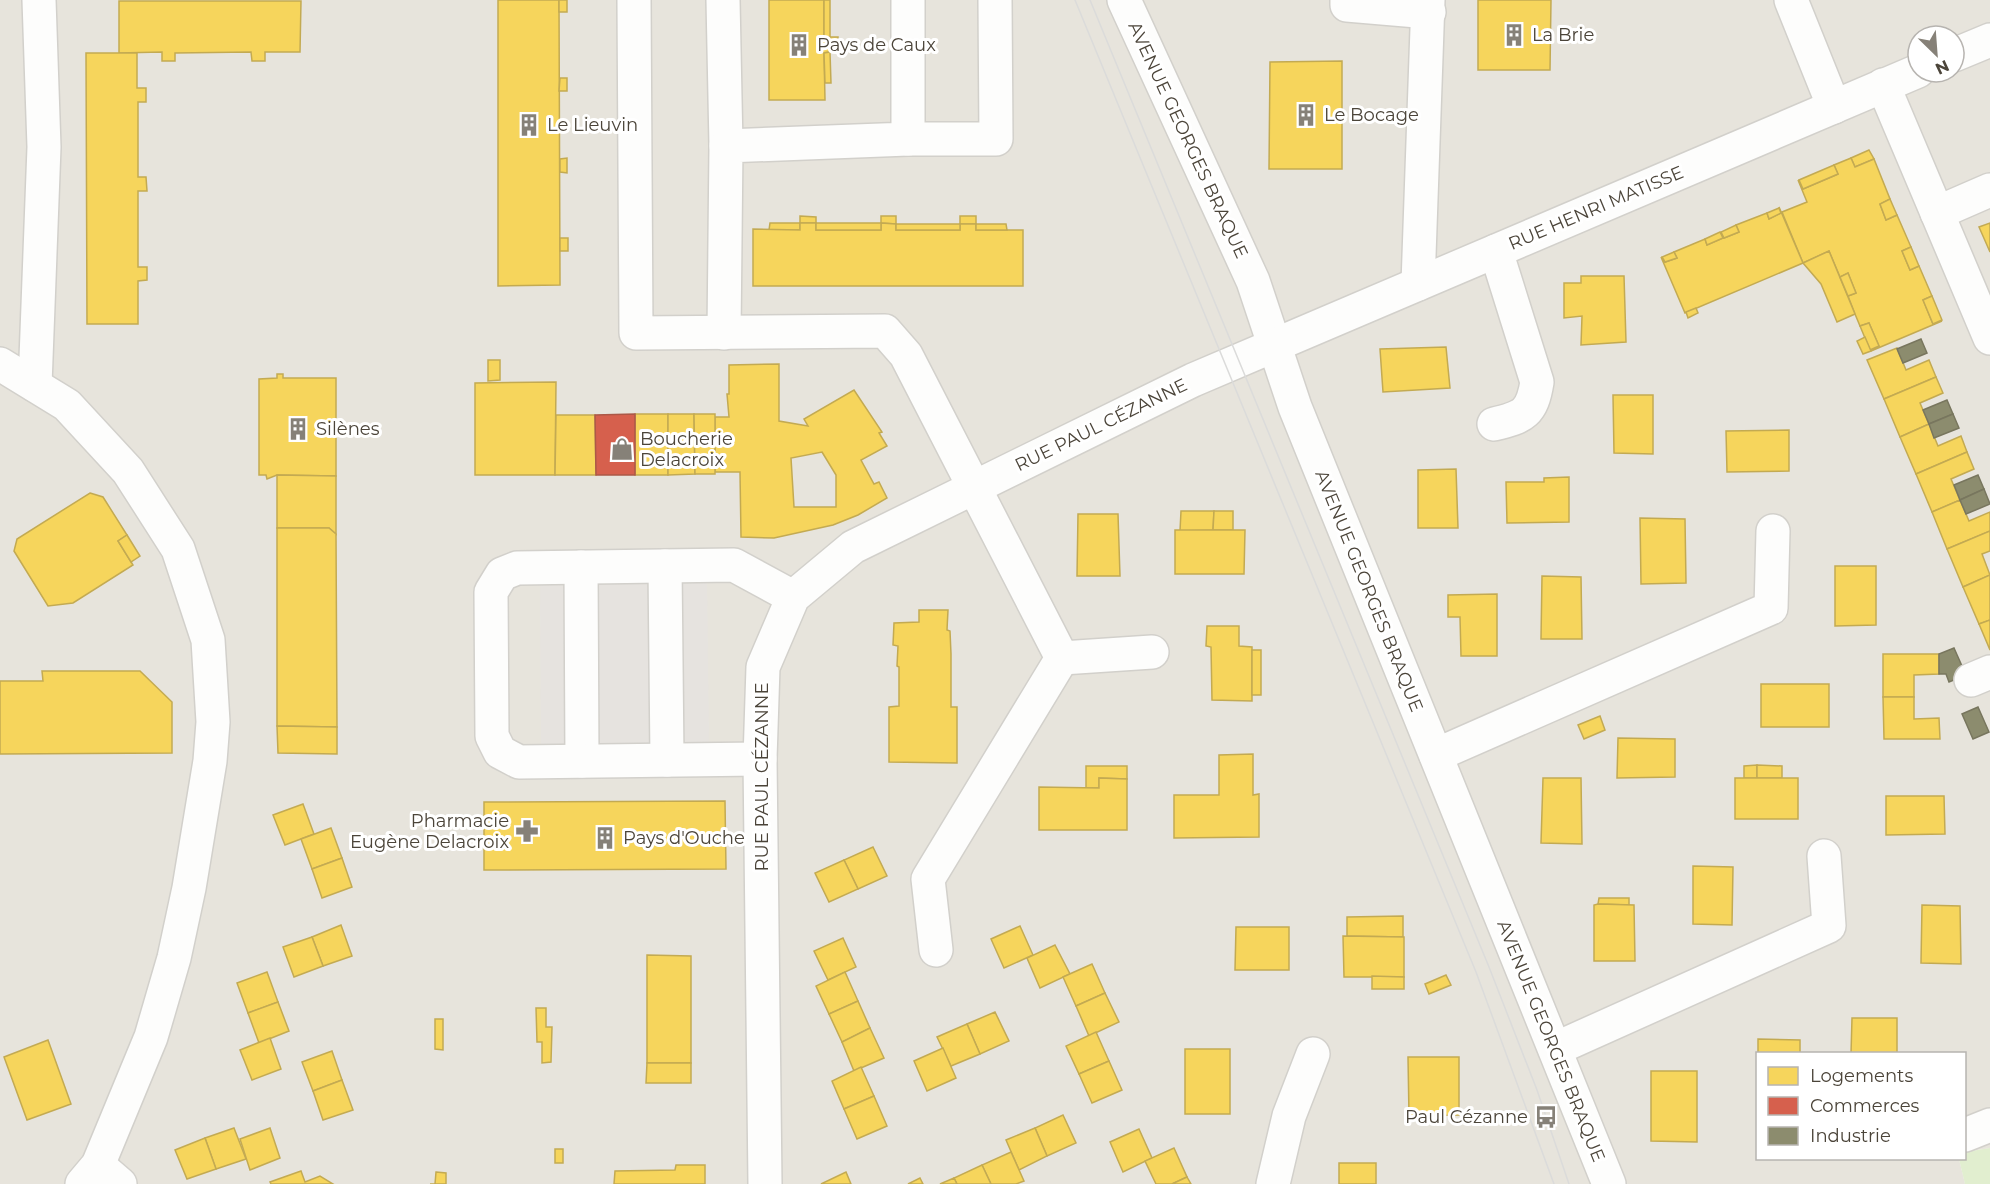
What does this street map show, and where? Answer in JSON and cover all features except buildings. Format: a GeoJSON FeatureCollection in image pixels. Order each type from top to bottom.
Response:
{"type":"FeatureCollection","features":[{"type":"Feature","properties":{"kind":"street"},"geometry":{"type":"LineString","coordinates":[[35,385],[44,147],[39,0]]}},
{"type":"Feature","properties":{"kind":"street"},"geometry":{"type":"LineString","coordinates":[[634,0],[636,333],[885,331],[906,355],[1062,658]]}},
{"type":"Feature","properties":{"kind":"street"},"geometry":{"type":"LineString","coordinates":[[723,0],[726,146],[724,333]]}},
{"type":"Feature","properties":{"kind":"street"},"geometry":{"type":"LineString","coordinates":[[908,0],[908,140]]}},
{"type":"Feature","properties":{"kind":"street"},"geometry":{"type":"LineString","coordinates":[[726,146],[996,139],[995,0]]}},
{"type":"Feature","properties":{"kind":"street","name":"AVENUE GEORGES BRAQUE"},"geometry":{"type":"LineString","coordinates":[[1124,0],[1252,281],[1295,407],[1609,1184]]}},
{"type":"Feature","properties":{"kind":"street"},"geometry":{"type":"LineString","coordinates":[[1347,0],[1347,5],[1429,6],[1418,284]]}},
{"type":"Feature","properties":{"kind":"street"},"geometry":{"type":"LineString","coordinates":[[1791,0],[1834,107]]}},
{"type":"Feature","properties":{"kind":"street"},"geometry":{"type":"LineString","coordinates":[[1966,50],[1990,40]]}},
{"type":"Feature","properties":{"kind":"street","name":"RUE HENRI MATISSE"},"geometry":{"type":"LineString","coordinates":[[1274,346],[1906,76]]}},
{"type":"Feature","properties":{"kind":"street"},"geometry":{"type":"LineString","coordinates":[[1883,86],[1990,338]]}},
{"type":"Feature","properties":{"kind":"street"},"geometry":{"type":"LineString","coordinates":[[1937,213],[1990,190]]}},
{"type":"Feature","properties":{"kind":"street"},"geometry":{"type":"LineString","coordinates":[[1494,424],[1518,418],[1533,404],[1537,382],[1496,251]]}},
{"type":"Feature","properties":{"kind":"street","name":"RUE PAUL CÉZANNE"},"geometry":{"type":"LineString","coordinates":[[765,1184],[760,759],[763,667],[793,597],[853,547],[1193,380],[1274,346]]}},
{"type":"Feature","properties":{"kind":"street"},"geometry":{"type":"LineString","coordinates":[[0,364],[67,405],[128,471],[178,549],[208,640],[212,731],[187,898],[174,958],[151,1037],[100,1178]]}},
{"type":"Feature","properties":{"kind":"street"},"geometry":{"type":"LineString","coordinates":[[1436,755],[1771,608],[1773,531]]}},
{"type":"Feature","properties":{"kind":"street"},"geometry":{"type":"LineString","coordinates":[[760,759],[519,762],[500,752],[492,736],[491,592],[502,574],[517,567],[734,565],[793,597]]}},
{"type":"Feature","properties":{"kind":"street"},"geometry":{"type":"LineString","coordinates":[[665,566],[667,760]]}},
{"type":"Feature","properties":{"kind":"street"},"geometry":{"type":"LineString","coordinates":[[581,567],[582,761]]}},
{"type":"Feature","properties":{"kind":"street"},"geometry":{"type":"LineString","coordinates":[[1062,658],[1152,652]]}},
{"type":"Feature","properties":{"kind":"street"},"geometry":{"type":"LineString","coordinates":[[936,950],[928,879],[1062,658]]}},
{"type":"Feature","properties":{"kind":"street"},"geometry":{"type":"LineString","coordinates":[[1555,1049],[1829,926],[1824,856]]}},
{"type":"Feature","properties":{"kind":"street"},"geometry":{"type":"LineString","coordinates":[[1273,1184],[1289,1116],[1313,1054]]}},
{"type":"Feature","properties":{"kind":"street"},"geometry":{"type":"LineString","coordinates":[[1966,1136],[1990,1125]]}},
{"type":"Feature","properties":{"kind":"shaded area"},"geometry":{"type":"Polygon","coordinates":[[[0,0],[1990,0],[1990,1148],[1966,1152],[1966,1052],[1756,1052],[1756,1160],[1959,1160],[1965,1184],[0,1184],[0,0]]]}},
{"type":"Feature","properties":{"kind":"shaded area"},"geometry":{"type":"Polygon","coordinates":[[[707,577],[709,745],[541,747],[540,579],[707,577]]]}},
{"type":"Feature","properties":{"kind":"green space"},"geometry":{"type":"Polygon","coordinates":[[[1990,1148],[1990,1184],[1965,1184],[1959,1160],[1966,1160],[1966,1152],[1990,1148]]]}},
{"type":"Feature","properties":{"kind":"tram line"},"geometry":{"type":"LineString","coordinates":[[1075,0],[1476,972],[1554,1184]]}},
{"type":"Feature","properties":{"kind":"tram line"},"geometry":{"type":"LineString","coordinates":[[1090,0],[1489,967],[1537,1090],[1569,1184]]}},
{"type":"Feature","properties":{"kind":"place","name":"La Brie"},"geometry":{"type":"Point","coordinates":[1514,35]}},
{"type":"Feature","properties":{"kind":"place","name":"Pays de Caux"},"geometry":{"type":"Point","coordinates":[799,45]}},
{"type":"Feature","properties":{"kind":"place","name":"Le Bocage"},"geometry":{"type":"Point","coordinates":[1306,115]}},
{"type":"Feature","properties":{"kind":"place","name":"Le Lieuvin"},"geometry":{"type":"Point","coordinates":[529,125]}},
{"type":"Feature","properties":{"kind":"place","name":"Silènes"},"geometry":{"type":"Point","coordinates":[298,429]}},
{"type":"Feature","properties":{"kind":"place","name":"Boucherie Delacroix"},"geometry":{"type":"Point","coordinates":[622,449]}},
{"type":"Feature","properties":{"kind":"place","name":"Pharmacie Eugène Delacroix"},"geometry":{"type":"Point","coordinates":[527,831]}},
{"type":"Feature","properties":{"kind":"place","name":"Pays d'Ouche"},"geometry":{"type":"Point","coordinates":[605,838]}},
{"type":"Feature","properties":{"kind":"place","name":"Paul Cézanne"},"geometry":{"type":"Point","coordinates":[1546,1117]}}]}
